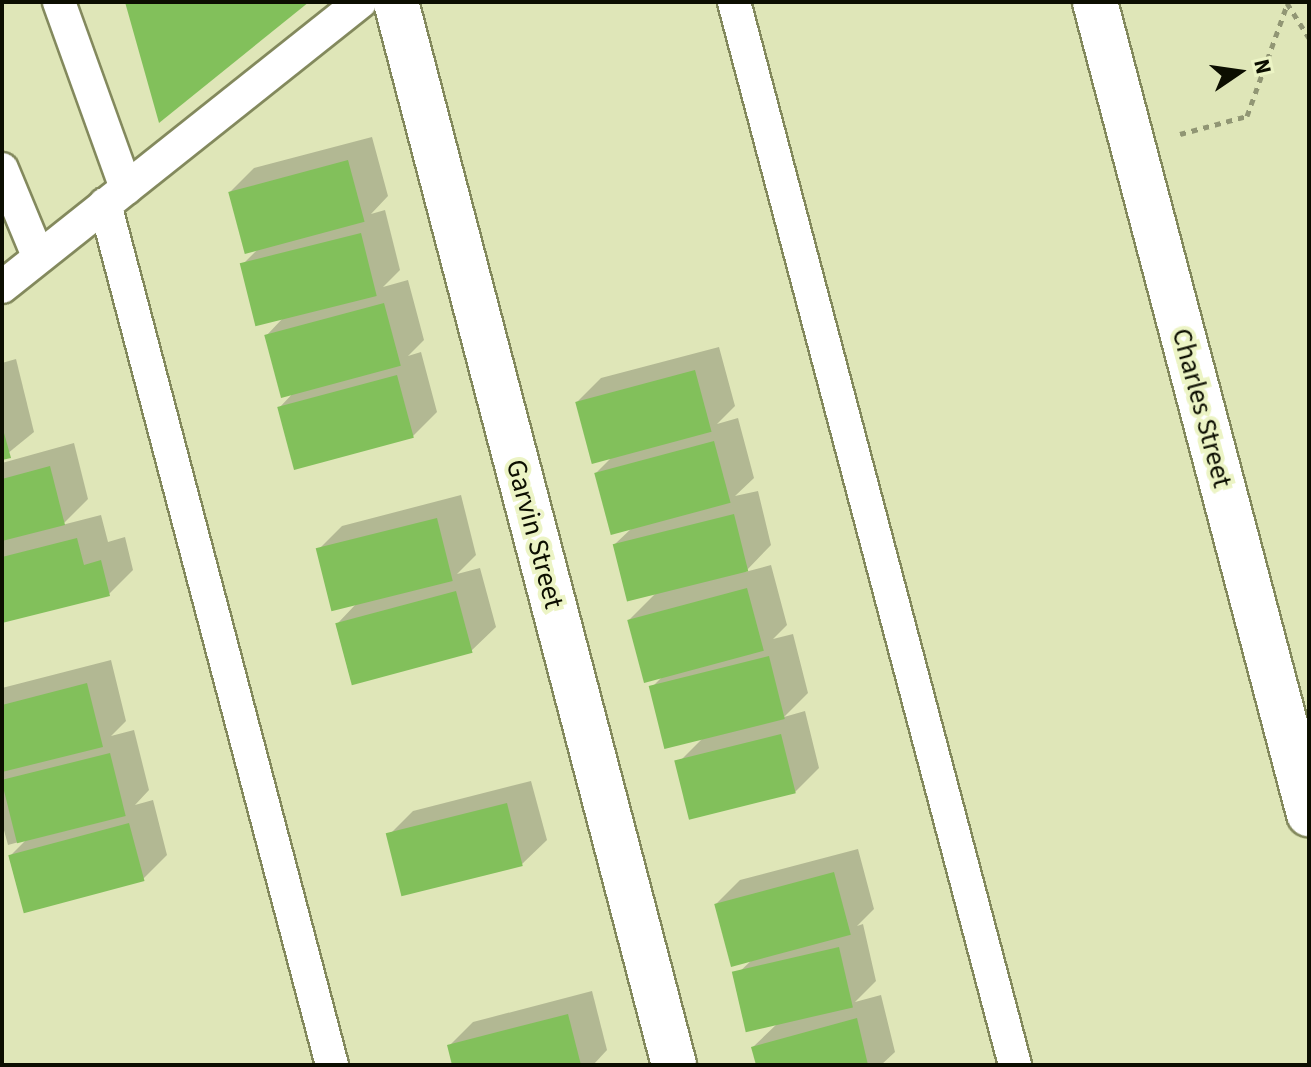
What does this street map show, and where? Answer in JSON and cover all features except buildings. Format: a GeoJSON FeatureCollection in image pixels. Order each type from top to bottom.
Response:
{"type":"FeatureCollection","features":[{"type":"Feature","properties":{"kind":"street","name":"Garvin Street"},"geometry":{"type":"LineString","coordinates":[[396,2],[674,1065]]}},
{"type":"Feature","properties":{"kind":"street","name":"Charles Street"},"geometry":{"type":"LineString","coordinates":[[1095,2],[1309,814]]}},
{"type":"Feature","properties":{"kind":"lane"},"geometry":{"type":"LineString","coordinates":[[59,2],[116,196],[332,1065]]}},
{"type":"Feature","properties":{"kind":"lane"},"geometry":{"type":"LineString","coordinates":[[2,287],[360,2]]}},
{"type":"Feature","properties":{"kind":"lane"},"geometry":{"type":"LineString","coordinates":[[734,2],[1015,1065]]}},
{"type":"Feature","properties":{"kind":"lane"},"geometry":{"type":"LineString","coordinates":[[2,169],[38,256]]}},
{"type":"Feature","properties":{"kind":"path"},"geometry":{"type":"LineString","coordinates":[[1288,3],[1309,38]]}},
{"type":"Feature","properties":{"kind":"path"},"geometry":{"type":"LineString","coordinates":[[1179,135],[1247,116],[1288,3]]}}]}
